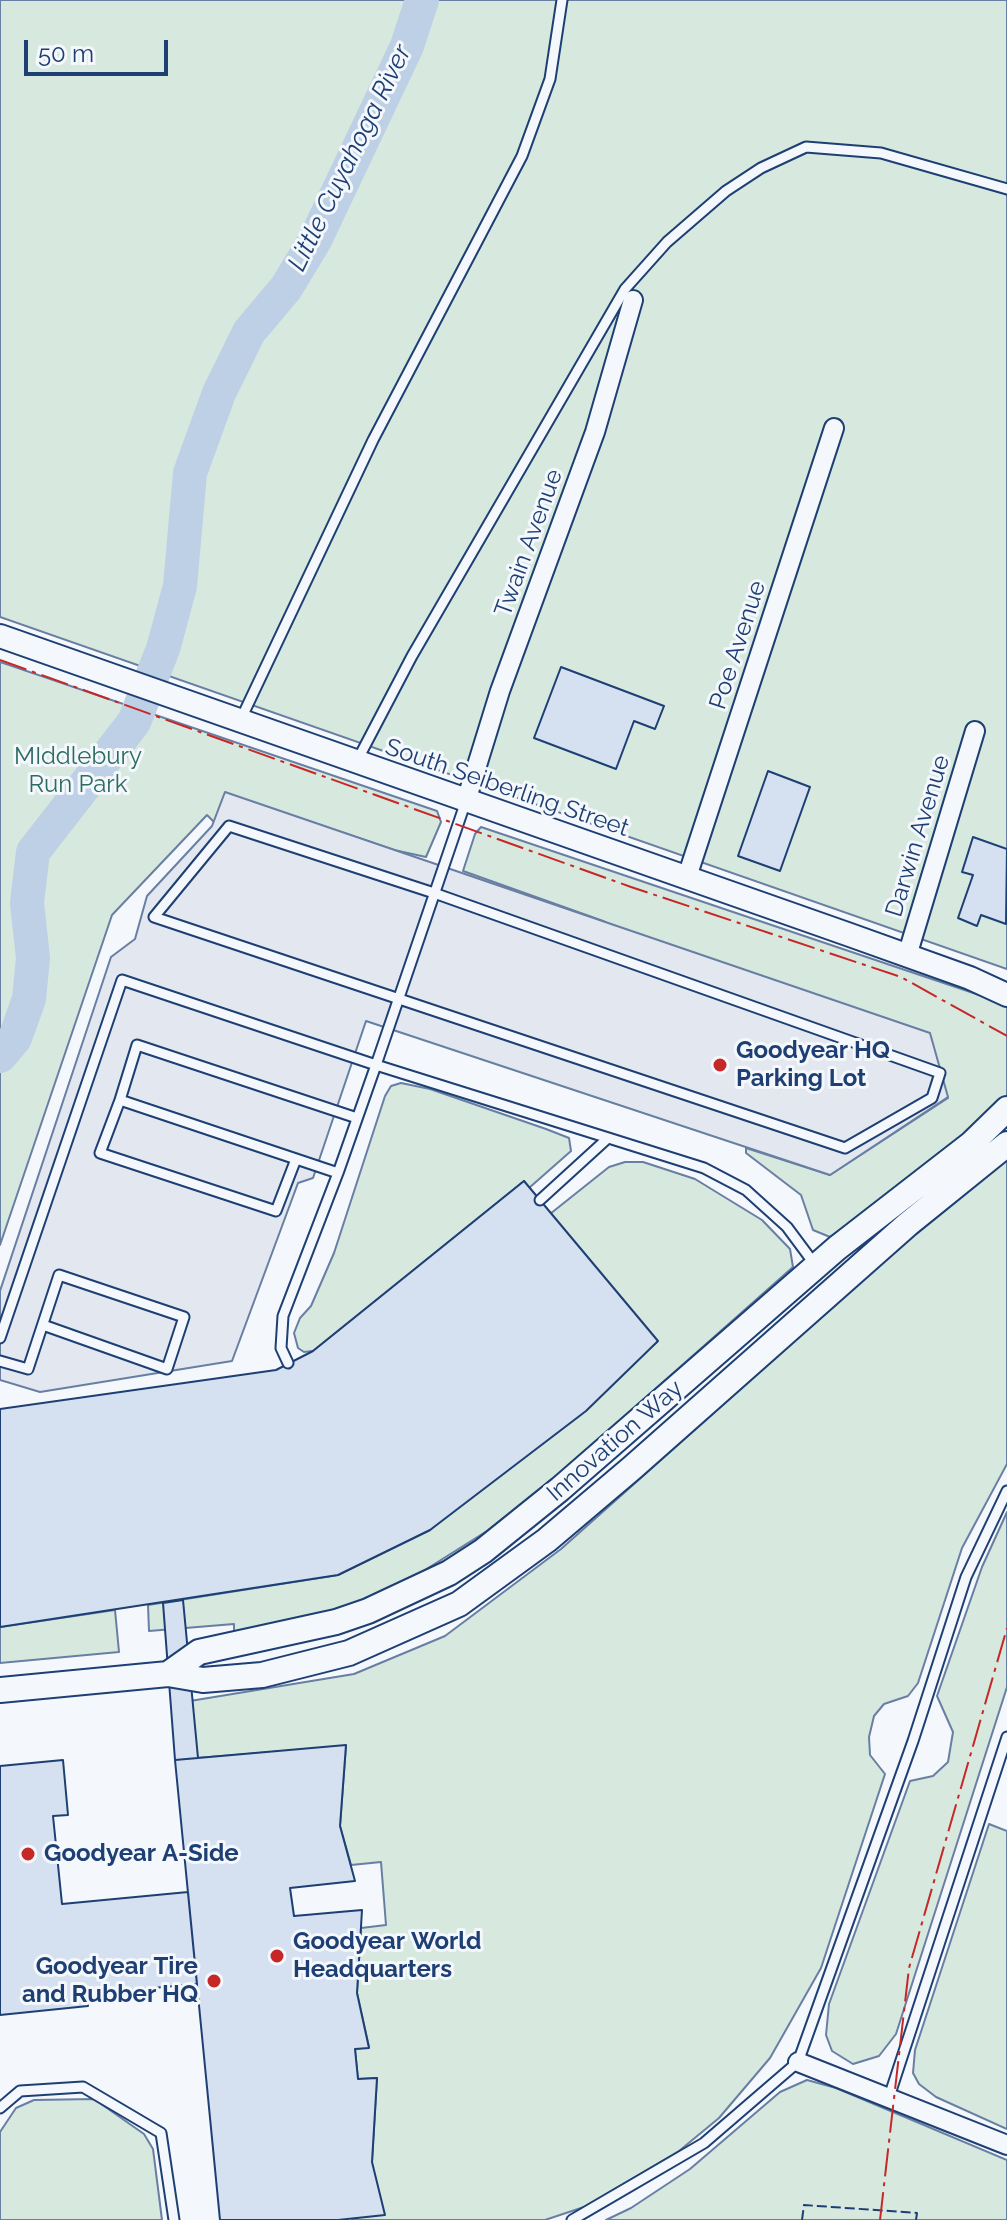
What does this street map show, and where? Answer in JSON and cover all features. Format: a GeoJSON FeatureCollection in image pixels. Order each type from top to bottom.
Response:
{"type":"FeatureCollection","features":[{"type":"Feature","properties":{"kind":"main road","name":"Innovation Way"},"geometry":{"type":"LineString","coordinates":[[168,1674],[199,1652],[336,1622],[406,1595],[449,1573],[509,1533],[816,1266],[991,1128],[1007,1109]]}},
{"type":"Feature","properties":{"kind":"main road","name":"Innovation Way"},"geometry":{"type":"LineString","coordinates":[[0,1690],[168,1674],[203,1680],[262,1675],[309,1665],[388,1638],[459,1604],[547,1540],[908,1224],[1007,1144]]}},
{"type":"Feature","properties":{"kind":"street","name":"Twain Avenue"},"geometry":{"type":"LineString","coordinates":[[466,801],[500,691],[595,432],[633,300]]}},
{"type":"Feature","properties":{"kind":"street","name":"Poe Avenue"},"geometry":{"type":"LineString","coordinates":[[687,877],[834,428]]}},
{"type":"Feature","properties":{"kind":"street","name":"South Seiberling Street"},"geometry":{"type":"LineString","coordinates":[[0,636],[1003,991]]}},
{"type":"Feature","properties":{"kind":"street","name":"Darwin Avenue"},"geometry":{"type":"LineString","coordinates":[[907,956],[975,731]]}},
{"type":"Feature","properties":{"kind":"street"},"geometry":{"type":"LineString","coordinates":[[798,2062],[1007,2145]]}},
{"type":"Feature","properties":{"kind":"lane"},"geometry":{"type":"LineString","coordinates":[[240,721],[373,440],[522,156],[550,79],[562,0]]}},
{"type":"Feature","properties":{"kind":"lane"},"geometry":{"type":"LineString","coordinates":[[356,762],[412,656],[625,289],[667,242],[726,191],[761,168],[806,147],[881,153],[1007,189]]}},
{"type":"Feature","properties":{"kind":"lane"},"geometry":{"type":"LineString","coordinates":[[288,1363],[281,1348],[283,1316],[338,1173],[466,801]]}},
{"type":"Feature","properties":{"kind":"lane"},"geometry":{"type":"LineString","coordinates":[[229,826],[434,893],[940,1073],[932,1098],[845,1148],[398,1000],[154,917],[229,826]]}},
{"type":"Feature","properties":{"kind":"lane"},"geometry":{"type":"LineString","coordinates":[[0,1338],[122,980],[376,1065],[704,1168],[746,1190],[787,1227],[816,1266]]}},
{"type":"Feature","properties":{"kind":"lane"},"geometry":{"type":"LineString","coordinates":[[296,1159],[276,1211],[100,1153],[137,1045],[357,1118]]}},
{"type":"Feature","properties":{"kind":"lane"},"geometry":{"type":"LineString","coordinates":[[120,1100],[338,1173]]}},
{"type":"Feature","properties":{"kind":"lane"},"geometry":{"type":"LineString","coordinates":[[540,1200],[608,1138]]}},
{"type":"Feature","properties":{"kind":"lane"},"geometry":{"type":"LineString","coordinates":[[0,1361],[28,1369],[59,1275],[184,1317],[167,1369],[43,1325]]}},
{"type":"Feature","properties":{"kind":"lane"},"geometry":{"type":"LineString","coordinates":[[572,2220],[704,2143],[798,2062],[913,1741],[966,1577],[1007,1491]]}},
{"type":"Feature","properties":{"kind":"lane"},"geometry":{"type":"LineString","coordinates":[[889,2097],[1004,1758],[1007,1737]]}},
{"type":"Feature","properties":{"kind":"lane"},"geometry":{"type":"LineString","coordinates":[[1,2108],[20,2091],[83,2087],[161,2133],[174,2220]]}},
{"type":"Feature","properties":{"kind":"green space"},"geometry":{"type":"Polygon","coordinates":[[[0,0],[1007,0],[1007,969],[0,617],[0,0]]]}},
{"type":"Feature","properties":{"kind":"green space","name":"MIddlebury Run Park"},"geometry":{"type":"Polygon","coordinates":[[[0,662],[437,811],[441,822],[426,857],[394,850],[225,793],[214,822],[207,815],[112,915],[0,1245],[0,662]]]}},
{"type":"Feature","properties":{"kind":"green space"},"geometry":{"type":"Polygon","coordinates":[[[481,827],[1007,1006],[1007,1095],[993,1118],[830,1237],[813,1230],[801,1195],[746,1153],[746,1148],[830,1175],[948,1098],[603,921],[463,871],[475,834],[481,827]]]}},
{"type":"Feature","properties":{"kind":"green space"},"geometry":{"type":"Polygon","coordinates":[[[401,1083],[430,1089],[569,1138],[571,1151],[529,1188],[524,1181],[313,1351],[304,1352],[298,1348],[294,1333],[300,1318],[311,1306],[334,1253],[385,1096],[391,1086],[401,1083]]]}},
{"type":"Feature","properties":{"kind":"green space"},"geometry":{"type":"Polygon","coordinates":[[[1007,1152],[1007,1464],[962,1548],[918,1683],[908,1696],[884,1704],[874,1716],[869,1737],[870,1755],[885,1774],[821,1968],[770,2058],[719,2118],[679,2151],[584,2207],[545,2220],[352,2220],[372,2162],[377,2078],[358,2079],[355,2049],[369,2047],[357,1993],[361,1928],[386,1925],[381,1862],[351,1865],[340,1826],[346,1746],[197,1758],[190,1701],[354,1674],[445,1636],[561,1549],[1007,1152]]]}},
{"type":"Feature","properties":{"kind":"green space"},"geometry":{"type":"Polygon","coordinates":[[[625,1162],[643,1162],[695,1179],[762,1220],[790,1249],[793,1267],[557,1476],[487,1531],[417,1575],[342,1609],[234,1636],[234,1624],[149,1631],[148,1605],[338,1575],[430,1530],[657,1342],[550,1214],[609,1167],[625,1162]]]}},
{"type":"Feature","properties":{"kind":"green space"},"geometry":{"type":"Polygon","coordinates":[[[1007,1512],[1007,1687],[896,2034],[879,2056],[853,2064],[832,2051],[826,2035],[829,2004],[910,1781],[933,1776],[948,1762],[953,1732],[937,1696],[982,1567],[1007,1512]]]}},
{"type":"Feature","properties":{"kind":"green space"},"geometry":{"type":"Polygon","coordinates":[[[115,1610],[119,1652],[0,1663],[0,1627],[115,1610]]]}},
{"type":"Feature","properties":{"kind":"green space"},"geometry":{"type":"Polygon","coordinates":[[[989,1824],[1007,1831],[1007,2129],[936,2097],[919,2084],[913,2073],[915,2050],[989,1824]]]}},
{"type":"Feature","properties":{"kind":"green space"},"geometry":{"type":"Polygon","coordinates":[[[807,2080],[836,2088],[1007,2160],[1007,2220],[606,2220],[631,2208],[690,2169],[780,2092],[807,2080]]]}},
{"type":"Feature","properties":{"kind":"green space"},"geometry":{"type":"Polygon","coordinates":[[[94,2099],[144,2134],[153,2149],[162,2220],[0,2220],[0,2132],[16,2108],[34,2100],[94,2099]]]}},
{"type":"Feature","properties":{"kind":"shaded area","name":"Goodyear HQ Parking Lot"},"geometry":{"type":"Polygon","coordinates":[[[225,792],[930,1033],[948,1097],[830,1175],[366,1021],[313,1178],[298,1183],[232,1361],[40,1392],[0,1380],[0,1291],[111,957],[135,939],[147,896],[212,826],[225,792]]]}},
{"type":"Feature","properties":{"kind":"building"},"geometry":{"type":"Polygon","coordinates":[[[561,667],[664,706],[655,729],[634,721],[616,769],[534,738],[561,667]]]}},
{"type":"Feature","properties":{"kind":"building"},"geometry":{"type":"Polygon","coordinates":[[[768,771],[810,787],[780,871],[738,856],[768,771]]]}},
{"type":"Feature","properties":{"kind":"building"},"geometry":{"type":"Polygon","coordinates":[[[973,837],[1007,849],[1006,924],[981,915],[977,926],[958,918],[973,875],[962,872],[973,837]]]}},
{"type":"Feature","properties":{"kind":"building"},"geometry":{"type":"Polygon","coordinates":[[[524,1181],[658,1341],[586,1411],[430,1530],[338,1575],[0,1627],[0,1409],[276,1370],[313,1351],[524,1181]]]}},
{"type":"Feature","properties":{"kind":"building"},"geometry":{"type":"Polygon","coordinates":[[[183,1600],[198,1758],[175,1760],[163,1603],[183,1600]]]}},
{"type":"Feature","properties":{"kind":"building","name":"Goodyear World Headquarters"},"geometry":{"type":"Polygon","coordinates":[[[346,1745],[340,1826],[355,1881],[290,1888],[294,1916],[362,1910],[357,1993],[369,2048],[355,2049],[358,2079],[377,2078],[372,2162],[385,2215],[338,2220],[220,2220],[175,1760],[346,1745]]]}},
{"type":"Feature","properties":{"kind":"building","name":"Goodyear A-Side"},"geometry":{"type":"Polygon","coordinates":[[[63,1760],[68,1815],[53,1816],[62,1904],[188,1892],[197,1984],[86,1994],[88,2006],[0,2015],[0,1766],[63,1760]]]}},
{"type":"Feature","properties":{"kind":"waterway","name":"Little Cuyahoga River"},"geometry":{"type":"LineString","coordinates":[[0,1056],[15,1038],[29,999],[33,958],[27,903],[33,852],[134,722],[163,649],[180,586],[190,473],[219,393],[249,332],[286,288],[315,240],[407,46],[422,0]]}},
{"type":"Feature","properties":{"kind":"fence"},"geometry":{"type":"LineString","coordinates":[[802,2220],[804,2205],[917,2213],[916,2220]]}},
{"type":"Feature","properties":{"kind":"power"},"geometry":{"type":"LineString","coordinates":[[0,660],[631,887],[901,977],[1007,1036]]}},
{"type":"Feature","properties":{"kind":"power"},"geometry":{"type":"LineString","coordinates":[[880,2220],[909,1968],[1007,1628]]}},
{"type":"Feature","properties":{"kind":"place","name":"Goodyear HQ Parking Lot"},"geometry":{"type":"Point","coordinates":[720,1065]}},
{"type":"Feature","properties":{"kind":"place","name":"Goodyear A-Side"},"geometry":{"type":"Point","coordinates":[28,1854]}},
{"type":"Feature","properties":{"kind":"place","name":"Goodyear World Headquarters"},"geometry":{"type":"Point","coordinates":[277,1956]}},
{"type":"Feature","properties":{"kind":"place","name":"Goodyear Tire and Rubber HQ"},"geometry":{"type":"Point","coordinates":[214,1981]}}]}
